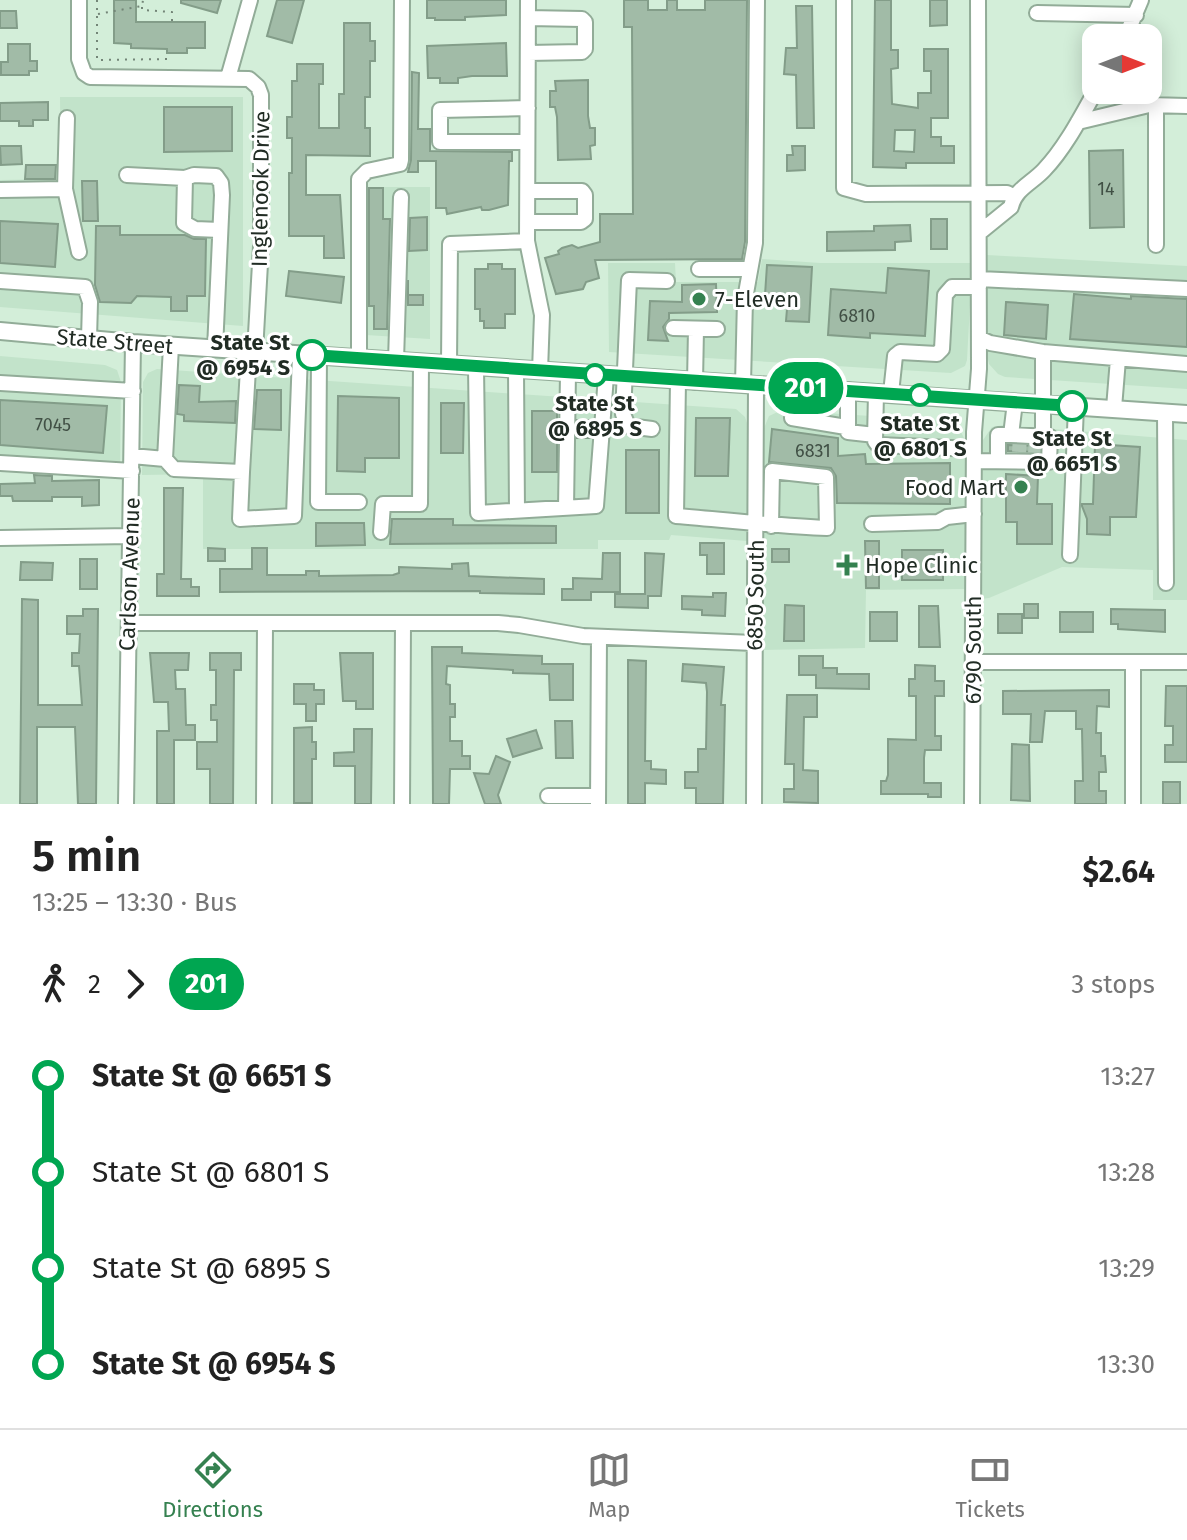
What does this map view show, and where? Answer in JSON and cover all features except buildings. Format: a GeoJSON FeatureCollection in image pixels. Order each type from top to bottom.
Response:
{"type":"FeatureCollection","features":[{"type":"Feature","properties":{"kind":"main road","name":"State Street"},"geometry":{"type":"LineString","coordinates":[[0,331],[171,346],[1187,414]]}},
{"type":"Feature","properties":{"kind":"street","name":"Inglenook Drive"},"geometry":{"type":"LineString","coordinates":[[79,0],[79,59],[84,73],[90,77],[249,79],[258,87],[261,95],[261,246],[252,351]]}},
{"type":"Feature","properties":{"kind":"street"},"geometry":{"type":"LineString","coordinates":[[228,78],[250,0]]}},
{"type":"Feature","properties":{"kind":"street"},"geometry":{"type":"LineString","coordinates":[[359,359],[359,179],[367,171],[400,164],[401,160],[402,0]]}},
{"type":"Feature","properties":{"kind":"street"},"geometry":{"type":"LineString","coordinates":[[528,0],[527,241],[542,315],[540,371]]}},
{"type":"Feature","properties":{"kind":"street","name":"6850 South"},"geometry":{"type":"LineString","coordinates":[[754,804],[755,522],[745,299],[755,243],[757,0]]}},
{"type":"Feature","properties":{"kind":"street"},"geometry":{"type":"LineString","coordinates":[[844,0],[844,188],[866,194],[1007,193],[1013,196]]}},
{"type":"Feature","properties":{"kind":"street","name":"6790 South"},"geometry":{"type":"LineString","coordinates":[[972,804],[974,455],[979,338],[978,0]]}},
{"type":"Feature","properties":{"kind":"street"},"geometry":{"type":"LineString","coordinates":[[1132,24],[1141,0]]}},
{"type":"Feature","properties":{"kind":"street"},"geometry":{"type":"LineString","coordinates":[[1037,13],[1136,15]]}},
{"type":"Feature","properties":{"kind":"street"},"geometry":{"type":"LineString","coordinates":[[528,18],[582,19],[585,22],[585,49],[582,52],[528,53]]}},
{"type":"Feature","properties":{"kind":"street"},"geometry":{"type":"LineString","coordinates":[[979,233],[1011,207],[1013,196],[1045,169],[1088,104]]}},
{"type":"Feature","properties":{"kind":"street"},"geometry":{"type":"LineString","coordinates":[[1078,122],[1156,105],[1187,106]]}},
{"type":"Feature","properties":{"kind":"street"},"geometry":{"type":"LineString","coordinates":[[1156,105],[1156,245]]}},
{"type":"Feature","properties":{"kind":"street"},"geometry":{"type":"LineString","coordinates":[[527,142],[440,142],[440,110],[528,108]]}},
{"type":"Feature","properties":{"kind":"street"},"geometry":{"type":"LineString","coordinates":[[67,118],[65,189],[79,252]]}},
{"type":"Feature","properties":{"kind":"street"},"geometry":{"type":"LineString","coordinates":[[127,175],[216,176],[221,183],[215,349]]}},
{"type":"Feature","properties":{"kind":"street"},"geometry":{"type":"LineString","coordinates":[[185,178],[184,223],[195,229],[220,230]]}},
{"type":"Feature","properties":{"kind":"street"},"geometry":{"type":"LineString","coordinates":[[0,190],[65,189]]}},
{"type":"Feature","properties":{"kind":"street"},"geometry":{"type":"LineString","coordinates":[[527,222],[581,222],[585,219],[585,195],[582,191],[528,191]]}},
{"type":"Feature","properties":{"kind":"street"},"geometry":{"type":"LineString","coordinates":[[396,361],[401,197]]}},
{"type":"Feature","properties":{"kind":"street"},"geometry":{"type":"LineString","coordinates":[[449,365],[450,244],[527,241]]}},
{"type":"Feature","properties":{"kind":"street"},"geometry":{"type":"LineString","coordinates":[[699,269],[750,269]]}},
{"type":"Feature","properties":{"kind":"street"},"geometry":{"type":"LineString","coordinates":[[652,429],[628,426],[623,414],[629,280],[667,281]]}},
{"type":"Feature","properties":{"kind":"street"},"geometry":{"type":"LineString","coordinates":[[0,281],[85,287],[90,302],[89,339]]}},
{"type":"Feature","properties":{"kind":"street"},"geometry":{"type":"LineString","coordinates":[[1043,352],[1044,404],[1027,445],[998,461],[974,455],[878,445],[875,435],[895,356],[900,352],[937,354],[942,349],[945,295],[952,287],[979,283],[1187,289]]}},
{"type":"Feature","properties":{"kind":"street"},"geometry":{"type":"LineString","coordinates":[[673,328],[717,329]]}},
{"type":"Feature","properties":{"kind":"street"},"geometry":{"type":"LineString","coordinates":[[696,329],[687,381],[676,516],[771,526],[827,528],[826,477],[772,471],[771,526]]}},
{"type":"Feature","properties":{"kind":"street"},"geometry":{"type":"LineString","coordinates":[[979,338],[990,343],[1043,352],[1187,364]]}},
{"type":"Feature","properties":{"kind":"street","name":"Carlson Avenue"},"geometry":{"type":"LineString","coordinates":[[126,804],[133,343]]}},
{"type":"Feature","properties":{"kind":"street"},"geometry":{"type":"LineString","coordinates":[[171,346],[165,459],[174,469],[242,472]]}},
{"type":"Feature","properties":{"kind":"street"},"geometry":{"type":"LineString","coordinates":[[252,351],[240,519],[294,516],[300,355]]}},
{"type":"Feature","properties":{"kind":"street"},"geometry":{"type":"LineString","coordinates":[[319,356],[318,502],[359,502]]}},
{"type":"Feature","properties":{"kind":"street"},"geometry":{"type":"LineString","coordinates":[[1114,408],[1118,359]]}},
{"type":"Feature","properties":{"kind":"street"},"geometry":{"type":"LineString","coordinates":[[381,532],[383,504],[420,504],[421,363]]}},
{"type":"Feature","properties":{"kind":"street"},"geometry":{"type":"LineString","coordinates":[[476,367],[478,513],[596,506],[606,376]]}},
{"type":"Feature","properties":{"kind":"street"},"geometry":{"type":"LineString","coordinates":[[516,370],[517,511]]}},
{"type":"Feature","properties":{"kind":"street"},"geometry":{"type":"LineString","coordinates":[[566,508],[568,373]]}},
{"type":"Feature","properties":{"kind":"street"},"geometry":{"type":"LineString","coordinates":[[0,383],[133,391]]}},
{"type":"Feature","properties":{"kind":"street"},"geometry":{"type":"LineString","coordinates":[[846,427],[848,390]]}},
{"type":"Feature","properties":{"kind":"street"},"geometry":{"type":"LineString","coordinates":[[1015,402],[1027,445]]}},
{"type":"Feature","properties":{"kind":"street"},"geometry":{"type":"LineString","coordinates":[[1070,555],[1076,406]]}},
{"type":"Feature","properties":{"kind":"street"},"geometry":{"type":"LineString","coordinates":[[1165,412],[1166,583]]}},
{"type":"Feature","properties":{"kind":"street"},"geometry":{"type":"LineString","coordinates":[[792,418],[846,427],[852,434],[875,435]]}},
{"type":"Feature","properties":{"kind":"street"},"geometry":{"type":"LineString","coordinates":[[998,461],[998,435],[1027,445]]}},
{"type":"Feature","properties":{"kind":"street"},"geometry":{"type":"LineString","coordinates":[[0,463],[132,464],[165,459]]}},
{"type":"Feature","properties":{"kind":"street"},"geometry":{"type":"LineString","coordinates":[[872,524],[938,522],[947,517],[974,514]]}},
{"type":"Feature","properties":{"kind":"street"},"geometry":{"type":"LineString","coordinates":[[0,538],[131,536]]}},
{"type":"Feature","properties":{"kind":"street"},"geometry":{"type":"LineString","coordinates":[[129,623],[519,625],[599,637],[754,643]]}},
{"type":"Feature","properties":{"kind":"street"},"geometry":{"type":"LineString","coordinates":[[402,804],[403,623]]}},
{"type":"Feature","properties":{"kind":"street"},"geometry":{"type":"LineString","coordinates":[[264,804],[265,624]]}},
{"type":"Feature","properties":{"kind":"street"},"geometry":{"type":"LineString","coordinates":[[548,796],[598,800],[599,637]]}},
{"type":"Feature","properties":{"kind":"street"},"geometry":{"type":"LineString","coordinates":[[973,662],[1187,662]]}},
{"type":"Feature","properties":{"kind":"street"},"geometry":{"type":"LineString","coordinates":[[1133,662],[1133,804]]}},
{"type":"Feature","properties":{"kind":"path"},"geometry":{"type":"LineString","coordinates":[[97,0],[97,60],[169,59]]}},
{"type":"Feature","properties":{"kind":"path"},"geometry":{"type":"LineString","coordinates":[[143,0],[142,10],[172,12],[172,23]]}},
{"type":"Feature","properties":{"kind":"path"},"geometry":{"type":"LineString","coordinates":[[97,14],[142,5]]}},
{"type":"Feature","properties":{"kind":"shaded area"},"geometry":{"type":"Polygon","coordinates":[[[60,97],[243,97],[243,326],[0,307],[0,180],[61,179],[60,97]]]}},
{"type":"Feature","properties":{"kind":"shaded area"},"geometry":{"type":"Polygon","coordinates":[[[367,187],[430,187],[430,339],[366,335],[367,187]]]}},
{"type":"Feature","properties":{"kind":"shaded area"},"geometry":{"type":"Polygon","coordinates":[[[987,255],[1187,266],[1187,389],[1005,377],[998,374],[989,364],[987,355],[987,255]]]}},
{"type":"Feature","properties":{"kind":"shaded area"},"geometry":{"type":"Polygon","coordinates":[[[762,259],[820,263],[970,263],[965,366],[951,373],[609,352],[608,263],[675,263],[676,282],[758,282],[762,259]]]}},
{"type":"Feature","properties":{"kind":"shaded area"},"geometry":{"type":"Polygon","coordinates":[[[0,356],[105,365],[117,370],[121,382],[120,475],[0,468],[0,356]]]}},
{"type":"Feature","properties":{"kind":"shaded area"},"geometry":{"type":"Polygon","coordinates":[[[157,369],[736,409],[745,417],[748,426],[747,541],[671,535],[669,540],[598,540],[598,549],[203,549],[203,474],[142,475],[143,382],[148,373],[157,369]]]}},
{"type":"Feature","properties":{"kind":"shaded area"},"geometry":{"type":"Polygon","coordinates":[[[782,410],[944,421],[958,426],[965,440],[965,589],[866,590],[865,648],[762,650],[764,428],[769,416],[782,410]]]}},
{"type":"Feature","properties":{"kind":"shaded area"},"geometry":{"type":"Polygon","coordinates":[[[1004,425],[1187,440],[1187,600],[1153,600],[1153,570],[1062,567],[981,599],[983,440],[992,427],[1004,425]]]}},
{"type":"Feature","properties":{"kind":"tunnel"},"geometry":{"type":"LineString","coordinates":[[1019,452],[1020,438]]}},
{"type":"Feature","properties":{"kind":"tunnel"},"geometry":{"type":"LineString","coordinates":[[1035,453],[1036,440]]}},
{"type":"Feature","properties":{"kind":"bus line","name":"201"},"geometry":{"type":"LineString","coordinates":[[312,355],[1072,406]]}},
{"type":"Feature","properties":{"kind":"place","name":"7-Eleven"},"geometry":{"type":"Point","coordinates":[699,299]}},
{"type":"Feature","properties":{"kind":"place","name":"State St @ 6954 S"},"geometry":{"type":"Point","coordinates":[312,355]}},
{"type":"Feature","properties":{"kind":"place","name":"State St @ 6895 S"},"geometry":{"type":"Point","coordinates":[595,375]}},
{"type":"Feature","properties":{"kind":"place","name":"State St @ 6801 S"},"geometry":{"type":"Point","coordinates":[920,395]}},
{"type":"Feature","properties":{"kind":"place","name":"State St @ 6651 S"},"geometry":{"type":"Point","coordinates":[1072,406]}},
{"type":"Feature","properties":{"kind":"place","name":"Food Mart"},"geometry":{"type":"Point","coordinates":[1021,487]}},
{"type":"Feature","properties":{"kind":"place","name":"Hope Clinic"},"geometry":{"type":"Point","coordinates":[847,565]}}]}
